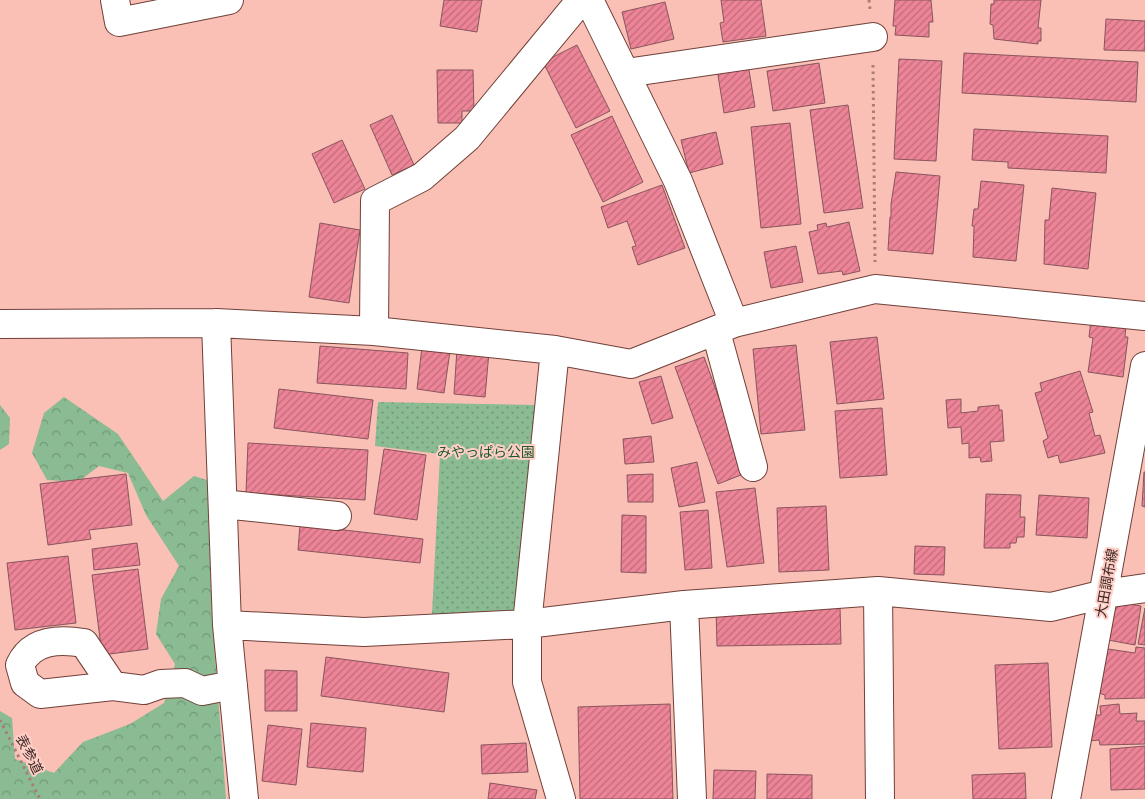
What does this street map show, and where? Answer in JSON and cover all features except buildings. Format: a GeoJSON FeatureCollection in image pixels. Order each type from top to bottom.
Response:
{"type":"FeatureCollection","features":[{"type":"Feature","properties":{"kind":"street"},"geometry":{"type":"LineString","coordinates":[[115,0],[119,22],[229,0]]}},
{"type":"Feature","properties":{"kind":"street"},"geometry":{"type":"LineString","coordinates":[[374,331],[375,201],[422,177],[467,138],[581,0]]}},
{"type":"Feature","properties":{"kind":"street"},"geometry":{"type":"LineString","coordinates":[[589,0],[678,181],[725,328],[753,467]]}},
{"type":"Feature","properties":{"kind":"street"},"geometry":{"type":"LineString","coordinates":[[626,73],[873,37]]}},
{"type":"Feature","properties":{"kind":"street"},"geometry":{"type":"LineString","coordinates":[[0,324],[216,323],[374,331],[555,350],[632,364],[725,328],[875,288],[1145,316]]}},
{"type":"Feature","properties":{"kind":"street"},"geometry":{"type":"LineString","coordinates":[[216,323],[228,625],[244,799]]}},
{"type":"Feature","properties":{"kind":"street"},"geometry":{"type":"LineString","coordinates":[[555,350],[527,624],[527,682],[561,799]]}},
{"type":"Feature","properties":{"kind":"street","name":"大田調布線"},"geometry":{"type":"LineString","coordinates":[[1066,799],[1142,397],[1145,366]]}},
{"type":"Feature","properties":{"kind":"street"},"geometry":{"type":"LineString","coordinates":[[223,504],[337,516]]}},
{"type":"Feature","properties":{"kind":"street"},"geometry":{"type":"LineString","coordinates":[[228,625],[364,632],[527,624],[684,605],[878,591],[1051,607],[1104,594],[1145,588]]}},
{"type":"Feature","properties":{"kind":"street"},"geometry":{"type":"LineString","coordinates":[[878,591],[880,799]]}},
{"type":"Feature","properties":{"kind":"street"},"geometry":{"type":"LineString","coordinates":[[684,605],[692,799]]}},
{"type":"Feature","properties":{"kind":"street"},"geometry":{"type":"LineString","coordinates":[[113,686],[144,690],[161,684],[185,683],[202,690],[233,685]]}},
{"type":"Feature","properties":{"kind":"path"},"geometry":{"type":"LineString","coordinates":[[869,0],[873,37],[875,288]]}},
{"type":"Feature","properties":{"kind":"path","name":"表参道"},"geometry":{"type":"LineString","coordinates":[[0,720],[40,799]]}},
{"type":"Feature","properties":{"kind":"green space"},"geometry":{"type":"Polygon","coordinates":[[[64,397],[118,434],[163,501],[194,476],[207,480],[212,618],[226,799],[0,799],[0,711],[12,718],[15,759],[54,773],[83,742],[130,724],[164,703],[175,664],[156,634],[161,599],[179,566],[146,515],[128,473],[99,466],[78,482],[47,480],[32,453],[44,413],[64,397]]]}},
{"type":"Feature","properties":{"kind":"green space","name":"みやっぱら公園"},"geometry":{"type":"Polygon","coordinates":[[[378,402],[535,405],[519,613],[432,615],[440,454],[375,446],[378,402]]]}},
{"type":"Feature","properties":{"kind":"green space"},"geometry":{"type":"Polygon","coordinates":[[[0,405],[10,418],[9,444],[0,450],[0,405]]]}}]}
